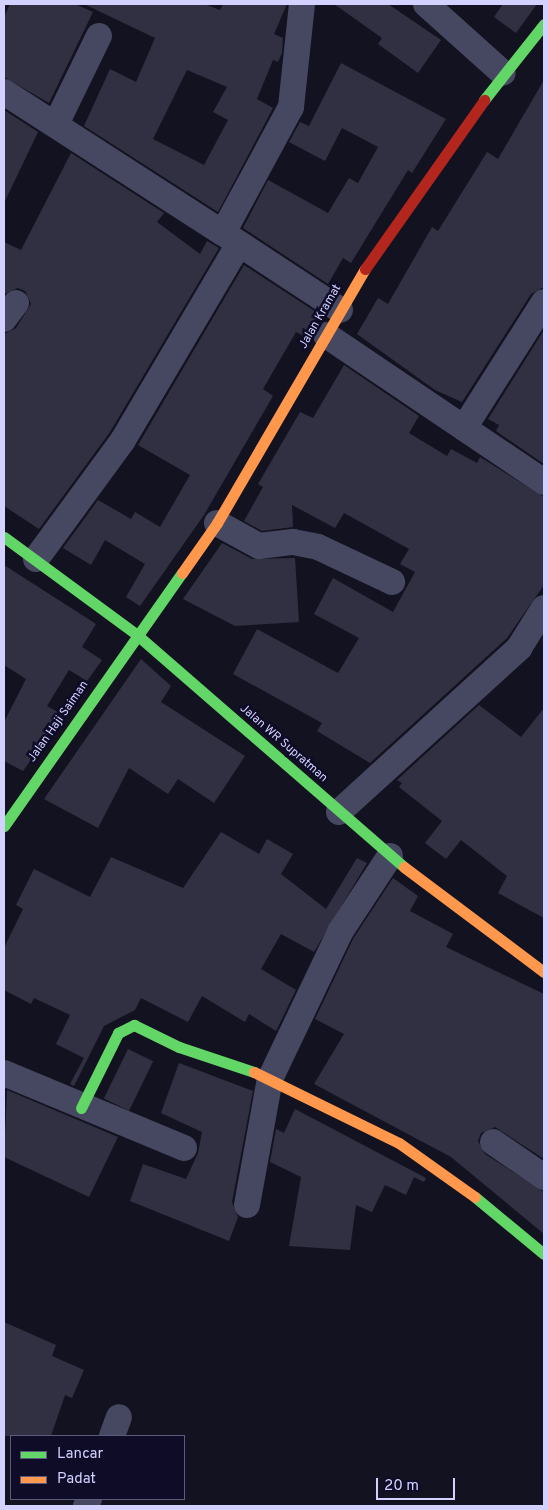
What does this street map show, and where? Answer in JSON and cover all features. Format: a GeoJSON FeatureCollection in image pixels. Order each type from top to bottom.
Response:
{"type":"FeatureCollection","features":[{"type":"Feature","properties":{"kind":"street"},"geometry":{"type":"LineString","coordinates":[[36,559],[123,440],[231,238],[291,107],[302,4]]}},
{"type":"Feature","properties":{"kind":"street"},"geometry":{"type":"LineString","coordinates":[[426,4],[503,73]]}},
{"type":"Feature","properties":{"kind":"street","name":"Jalan Kramat"},"geometry":{"type":"LineString","coordinates":[[136,634],[217,523],[378,247],[503,73],[544,24]]}},
{"type":"Feature","properties":{"kind":"street"},"geometry":{"type":"LineString","coordinates":[[56,124],[99,36]]}},
{"type":"Feature","properties":{"kind":"street"},"geometry":{"type":"LineString","coordinates":[[4,92],[340,310]]}},
{"type":"Feature","properties":{"kind":"street"},"geometry":{"type":"LineString","coordinates":[[464,428],[544,302]]}},
{"type":"Feature","properties":{"kind":"street"},"geometry":{"type":"LineString","coordinates":[[326,335],[544,482]]}},
{"type":"Feature","properties":{"kind":"street"},"geometry":{"type":"LineString","coordinates":[[217,523],[259,546],[293,542],[318,546],[392,582]]}},
{"type":"Feature","properties":{"kind":"street","name":"Jalan WR Supratman"},"geometry":{"type":"LineString","coordinates":[[4,537],[136,634],[390,856],[544,972]]}},
{"type":"Feature","properties":{"kind":"street"},"geometry":{"type":"LineString","coordinates":[[339,812],[519,648],[544,608]]}},
{"type":"Feature","properties":{"kind":"street","name":"Jalan Haji Saiman"},"geometry":{"type":"LineString","coordinates":[[4,826],[136,634]]}},
{"type":"Feature","properties":{"kind":"street"},"geometry":{"type":"LineString","coordinates":[[247,1205],[270,1079],[340,932],[390,856]]}},
{"type":"Feature","properties":{"kind":"street"},"geometry":{"type":"LineString","coordinates":[[81,1108],[118,1033],[134,1024],[179,1047],[270,1079],[443,1170],[544,1254]]}},
{"type":"Feature","properties":{"kind":"street"},"geometry":{"type":"LineString","coordinates":[[4,1073],[81,1108],[184,1148]]}},
{"type":"Feature","properties":{"kind":"street"},"geometry":{"type":"LineString","coordinates":[[493,1142],[544,1177]]}},
{"type":"Feature","properties":{"kind":"building"},"geometry":{"type":"Polygon","coordinates":[[[10,4],[75,4],[93,12],[49,103],[4,77],[4,17],[10,4]]]}},
{"type":"Feature","properties":{"kind":"building"},"geometry":{"type":"Polygon","coordinates":[[[84,4],[205,4],[220,10],[223,4],[287,4],[274,34],[283,38],[282,53],[278,62],[273,60],[257,99],[273,108],[218,212],[84,126],[110,69],[136,82],[155,38],[84,4]],[[187,70],[153,139],[204,165],[228,120],[213,112],[227,87],[187,70]]]}},
{"type":"Feature","properties":{"kind":"building"},"geometry":{"type":"Polygon","coordinates":[[[334,4],[388,4],[441,40],[418,73],[378,44],[382,38],[334,4]]]}},
{"type":"Feature","properties":{"kind":"building"},"geometry":{"type":"Polygon","coordinates":[[[503,4],[537,4],[516,33],[494,17],[503,4]]]}},
{"type":"Feature","properties":{"kind":"building"},"geometry":{"type":"Polygon","coordinates":[[[341,63],[446,119],[412,173],[408,170],[351,263],[343,258],[328,284],[243,228],[268,180],[328,213],[349,178],[358,183],[378,147],[342,128],[325,161],[289,142],[300,122],[309,126],[341,63]]]}},
{"type":"Feature","properties":{"kind":"building"},"geometry":{"type":"Polygon","coordinates":[[[544,80],[544,287],[531,294],[462,402],[435,390],[357,334],[378,298],[388,304],[432,227],[438,231],[487,152],[498,159],[544,80]]]}},
{"type":"Feature","properties":{"kind":"building"},"geometry":{"type":"Polygon","coordinates":[[[4,110],[38,132],[4,203],[4,110]]]}},
{"type":"Feature","properties":{"kind":"building"},"geometry":{"type":"Polygon","coordinates":[[[71,153],[164,213],[157,222],[200,254],[207,241],[219,248],[110,432],[39,529],[4,506],[4,334],[16,328],[31,304],[25,291],[18,288],[4,294],[4,242],[21,250],[71,153]]]}},
{"type":"Feature","properties":{"kind":"building"},"geometry":{"type":"Polygon","coordinates":[[[244,265],[319,314],[306,337],[296,332],[263,389],[273,396],[204,515],[140,606],[126,597],[145,564],[105,540],[91,565],[63,548],[98,500],[131,519],[135,512],[160,527],[190,475],[138,445],[244,265]]]}},
{"type":"Feature","properties":{"kind":"building"},"geometry":{"type":"Polygon","coordinates":[[[544,330],[544,464],[496,431],[499,425],[488,419],[544,330]]]}},
{"type":"Feature","properties":{"kind":"building"},"geometry":{"type":"Polygon","coordinates":[[[344,365],[419,416],[409,433],[447,456],[451,449],[477,463],[480,457],[544,497],[544,585],[507,638],[370,763],[317,731],[322,723],[233,674],[257,629],[338,673],[359,638],[314,614],[333,578],[393,612],[415,572],[400,564],[409,549],[344,513],[335,528],[292,505],[293,527],[262,531],[244,521],[263,487],[258,484],[300,412],[313,418],[344,365]]]}},
{"type":"Feature","properties":{"kind":"building"},"geometry":{"type":"Polygon","coordinates":[[[222,543],[252,559],[295,558],[299,622],[235,626],[183,599],[222,543]]]}},
{"type":"Feature","properties":{"kind":"building"},"geometry":{"type":"Polygon","coordinates":[[[4,565],[96,624],[82,647],[102,660],[87,681],[69,670],[47,706],[63,715],[23,771],[4,761],[4,722],[26,679],[4,665],[4,565]]]}},
{"type":"Feature","properties":{"kind":"building"},"geometry":{"type":"Polygon","coordinates":[[[141,659],[171,686],[161,702],[245,756],[214,803],[178,779],[168,794],[129,768],[98,828],[44,799],[141,659]]]}},
{"type":"Feature","properties":{"kind":"building"},"geometry":{"type":"Polygon","coordinates":[[[479,705],[521,737],[544,708],[544,918],[498,893],[507,876],[461,840],[446,859],[425,843],[442,821],[399,787],[402,783],[397,780],[479,705]]]}},
{"type":"Feature","properties":{"kind":"building"},"geometry":{"type":"Polygon","coordinates":[[[221,832],[259,854],[267,839],[293,854],[281,874],[326,909],[357,858],[367,863],[314,952],[281,934],[261,969],[296,990],[276,1031],[249,1014],[245,1022],[202,996],[188,1022],[141,998],[135,1010],[104,1026],[74,1086],[70,1084],[84,1058],[56,1044],[70,1015],[34,998],[31,1004],[4,990],[4,948],[23,909],[16,905],[34,869],[90,897],[111,857],[183,888],[221,832]]]}},
{"type":"Feature","properties":{"kind":"building"},"geometry":{"type":"Polygon","coordinates":[[[393,878],[418,896],[410,911],[453,934],[446,947],[544,994],[544,1159],[495,1127],[481,1133],[478,1141],[485,1154],[544,1192],[544,1234],[451,1157],[314,1084],[344,1034],[315,1019],[353,939],[393,878]]]}},
{"type":"Feature","properties":{"kind":"building"},"geometry":{"type":"Polygon","coordinates":[[[128,1049],[153,1061],[129,1111],[104,1098],[128,1049]]]}},
{"type":"Feature","properties":{"kind":"building"},"geometry":{"type":"Polygon","coordinates":[[[179,1063],[253,1091],[232,1202],[238,1217],[229,1241],[130,1201],[143,1164],[186,1179],[198,1153],[202,1132],[161,1113],[179,1063]]]}},
{"type":"Feature","properties":{"kind":"building"},"geometry":{"type":"Polygon","coordinates":[[[7,1090],[118,1137],[89,1197],[4,1157],[7,1090]]]}},
{"type":"Feature","properties":{"kind":"building"},"geometry":{"type":"Polygon","coordinates":[[[295,1109],[426,1178],[424,1182],[414,1177],[406,1195],[385,1185],[372,1212],[356,1205],[350,1250],[289,1246],[301,1177],[270,1162],[276,1129],[284,1133],[295,1109]]]}},
{"type":"Feature","properties":{"kind":"building"},"geometry":{"type":"Polygon","coordinates":[[[4,1322],[56,1345],[52,1356],[84,1370],[72,1398],[65,1395],[51,1435],[4,1436],[4,1322]]]}},
{"type":"Feature","properties":{"kind":"traffic: fast"},"geometry":{"type":"LineString","coordinates":[[484,100],[544,24]]}},
{"type":"Feature","properties":{"kind":"traffic: fast"},"geometry":{"type":"LineString","coordinates":[[4,537],[136,634],[404,867]]}},
{"type":"Feature","properties":{"kind":"traffic: fast"},"geometry":{"type":"LineString","coordinates":[[4,826],[182,573]]}},
{"type":"Feature","properties":{"kind":"traffic: fast"},"geometry":{"type":"LineString","coordinates":[[81,1108],[118,1033],[134,1025],[179,1047],[254,1072]]}},
{"type":"Feature","properties":{"kind":"traffic: fast"},"geometry":{"type":"LineString","coordinates":[[475,1197],[544,1254]]}},
{"type":"Feature","properties":{"kind":"traffic: slow"},"geometry":{"type":"LineString","coordinates":[[182,573],[217,523],[365,269]]}},
{"type":"Feature","properties":{"kind":"traffic: slow"},"geometry":{"type":"LineString","coordinates":[[404,867],[544,972]]}},
{"type":"Feature","properties":{"kind":"traffic: slow"},"geometry":{"type":"LineString","coordinates":[[254,1072],[399,1143],[475,1197]]}},
{"type":"Feature","properties":{"kind":"traffic: jam"},"geometry":{"type":"LineString","coordinates":[[365,269],[484,100]]}}]}
